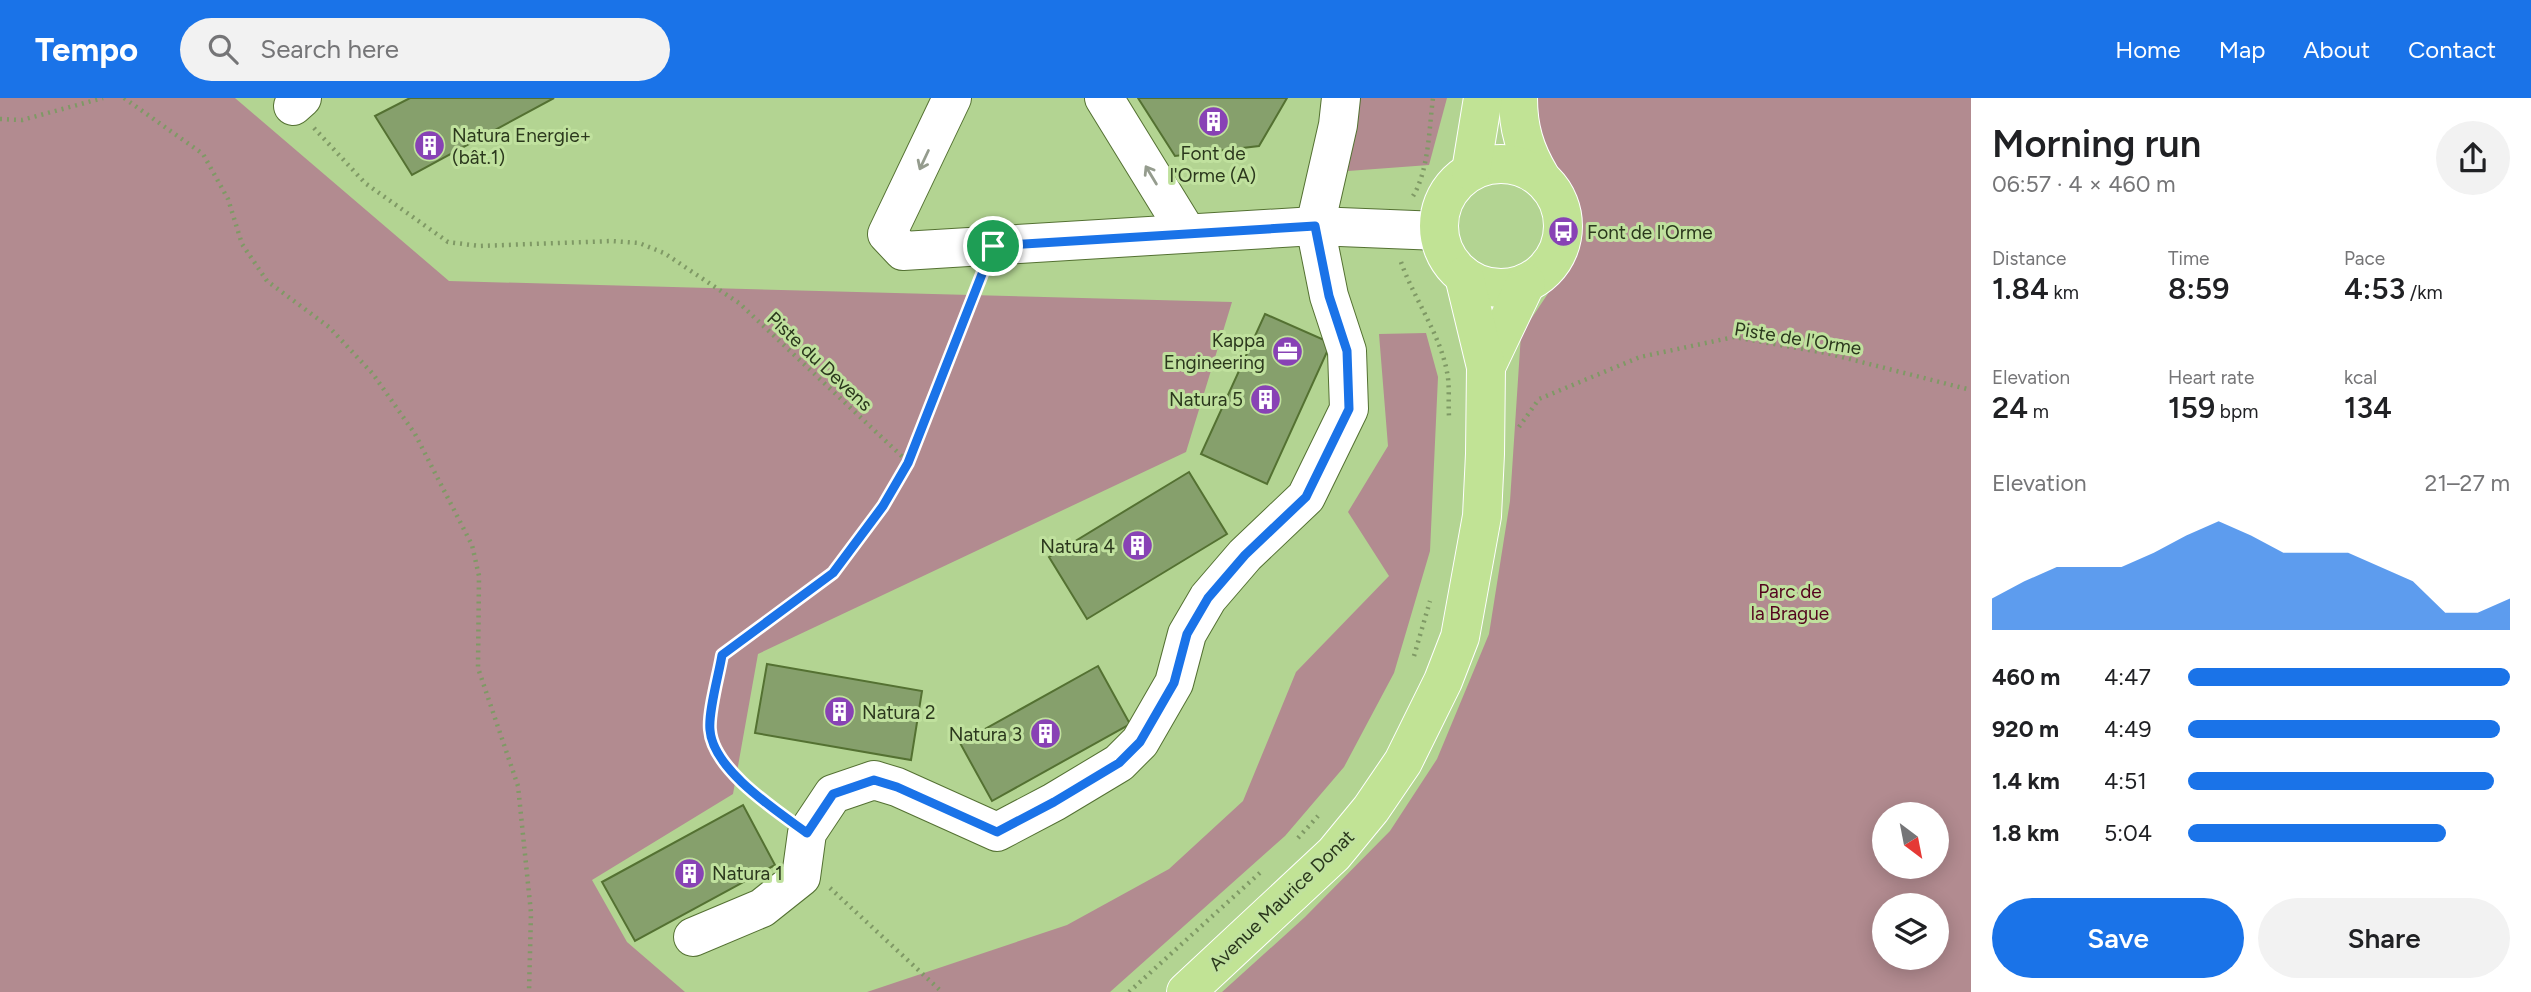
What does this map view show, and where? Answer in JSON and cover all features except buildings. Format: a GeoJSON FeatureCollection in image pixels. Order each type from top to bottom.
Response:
{"type":"FeatureCollection","features":[{"type":"Feature","properties":{"kind":"main road"},"geometry":{"type":"LineString","coordinates":[[1471,171],[1483,98]]}},
{"type":"Feature","properties":{"kind":"main road"},"geometry":{"type":"LineString","coordinates":[[1518,98],[1521,136],[1527,154],[1540,176],[1554,192],[1562,211],[1564,232],[1558,253],[1544,271],[1526,284],[1510,288],[1493,288],[1464,276],[1451,264],[1439,231],[1439,217],[1450,190],[1471,171],[1488,165],[1506,163],[1524,167],[1540,176]]}},
{"type":"Feature","properties":{"kind":"main road"},"geometry":{"type":"LineString","coordinates":[[1464,276],[1486,368]]}},
{"type":"Feature","properties":{"kind":"main road"},"geometry":{"type":"LineString","coordinates":[[1486,368],[1526,284]]}},
{"type":"Feature","properties":{"kind":"main road","name":"Avenue Maurice Donat"},"geometry":{"type":"LineString","coordinates":[[1186,992],[1334,854],[1403,762],[1443,681],[1460,637],[1482,516],[1486,368]]}},
{"type":"Feature","properties":{"kind":"lane"},"geometry":{"type":"LineString","coordinates":[[953,98],[887,234],[903,251],[1315,226],[1439,231]]}},
{"type":"Feature","properties":{"kind":"lane"},"geometry":{"type":"LineString","coordinates":[[1104,98],[1187,233]]}},
{"type":"Feature","properties":{"kind":"lane"},"geometry":{"type":"LineString","coordinates":[[693,937],[762,908],[801,877],[806,846],[833,794],[874,780],[897,787],[997,832],[1119,763],[1140,742],[1174,683],[1187,634],[1208,598],[1245,555],[1306,497],[1349,409],[1347,351],[1329,296],[1315,226],[1338,125],[1341,98]]}},
{"type":"Feature","properties":{"kind":"path"},"geometry":{"type":"LineString","coordinates":[[0,119],[22,120],[103,98]]}},
{"type":"Feature","properties":{"kind":"path"},"geometry":{"type":"LineString","coordinates":[[124,98],[202,154],[228,199],[242,244],[267,281],[329,327],[373,374],[415,434],[472,545],[479,576],[478,668],[518,786],[531,913],[529,992]]}},
{"type":"Feature","properties":{"kind":"path"},"geometry":{"type":"LineString","coordinates":[[1406,206],[1418,188],[1433,98]]}},
{"type":"Feature","properties":{"kind":"path","name":"Piste du Devens"},"geometry":{"type":"LineString","coordinates":[[298,102],[365,183],[448,242],[480,246],[612,241],[639,243],[664,253],[739,303],[908,463]]}},
{"type":"Feature","properties":{"kind":"path"},"geometry":{"type":"LineString","coordinates":[[942,992],[842,901],[806,846],[743,785],[720,754],[710,730],[722,655],[833,573],[883,506],[908,463],[993,246]]}},
{"type":"Feature","properties":{"kind":"path"},"geometry":{"type":"LineString","coordinates":[[1399,258],[1433,332],[1447,372],[1449,427]]}},
{"type":"Feature","properties":{"kind":"path","name":"Piste de l'Orme"},"geometry":{"type":"LineString","coordinates":[[1485,454],[1502,449],[1539,399],[1640,358],[1734,337],[1826,353],[1971,390]]}},
{"type":"Feature","properties":{"kind":"path"},"geometry":{"type":"LineString","coordinates":[[1410,667],[1431,596]]}},
{"type":"Feature","properties":{"kind":"path"},"geometry":{"type":"LineString","coordinates":[[1294,842],[1321,813]]}},
{"type":"Feature","properties":{"kind":"path"},"geometry":{"type":"LineString","coordinates":[[1129,992],[1273,860]]}},
{"type":"Feature","properties":{"kind":"green space"},"geometry":{"type":"Polygon","coordinates":[[[0,98],[235,98],[449,281],[1232,302],[1186,452],[758,654],[733,794],[592,880],[627,942],[685,992],[0,992],[0,98]]]}},
{"type":"Feature","properties":{"kind":"green space"},"geometry":{"type":"Polygon","coordinates":[[[1353,98],[1447,98],[1429,165],[1348,171],[1353,98]]]}},
{"type":"Feature","properties":{"kind":"green space","name":"Parc de la Brague"},"geometry":{"type":"Polygon","coordinates":[[[1530,98],[1971,98],[1971,992],[1222,992],[1305,917],[1390,831],[1437,759],[1489,634],[1510,501],[1521,334],[1569,262],[1577,232],[1573,205],[1539,153],[1530,98]]]}},
{"type":"Feature","properties":{"kind":"green space"},"geometry":{"type":"Polygon","coordinates":[[[1426,333],[1438,377],[1430,551],[1394,673],[1344,767],[1285,836],[1110,992],[867,992],[1067,925],[1169,869],[1243,801],[1296,672],[1389,576],[1348,512],[1388,446],[1379,334],[1426,333]]]}},
{"type":"Feature","properties":{"kind":"place","name":"Font de l'Orme (A)"},"geometry":{"type":"Point","coordinates":[1213,122]}},
{"type":"Feature","properties":{"kind":"place","name":"Natura Energie+ (bât.1)"},"geometry":{"type":"Point","coordinates":[429,146]}},
{"type":"Feature","properties":{"kind":"place","name":"Font de l'Orme"},"geometry":{"type":"Point","coordinates":[1564,232]}},
{"type":"Feature","properties":{"kind":"place","name":"Kappa Engineering"},"geometry":{"type":"Point","coordinates":[1288,351]}},
{"type":"Feature","properties":{"kind":"place","name":"Natura 5"},"geometry":{"type":"Point","coordinates":[1266,399]}},
{"type":"Feature","properties":{"kind":"place","name":"Natura 4"},"geometry":{"type":"Point","coordinates":[1138,546]}},
{"type":"Feature","properties":{"kind":"place","name":"Natura 2"},"geometry":{"type":"Point","coordinates":[839,712]}},
{"type":"Feature","properties":{"kind":"place","name":"Natura 3"},"geometry":{"type":"Point","coordinates":[1045,734]}},
{"type":"Feature","properties":{"kind":"place","name":"Natura 1"},"geometry":{"type":"Point","coordinates":[689,873]}},
{"type":"Feature","properties":{"kind":"route"},"geometry":{"type":"LineString","coordinates":[[1315,226],[1329,296],[1347,351],[1349,409],[1306,497],[1245,555],[1208,598],[1187,634],[1174,683],[1140,742],[1119,763],[997,832],[897,787],[874,780],[833,794],[807,833],[743,785],[720,754],[710,730],[722,655],[833,573],[883,506],[908,463],[993,246],[1315,226]]}}]}
